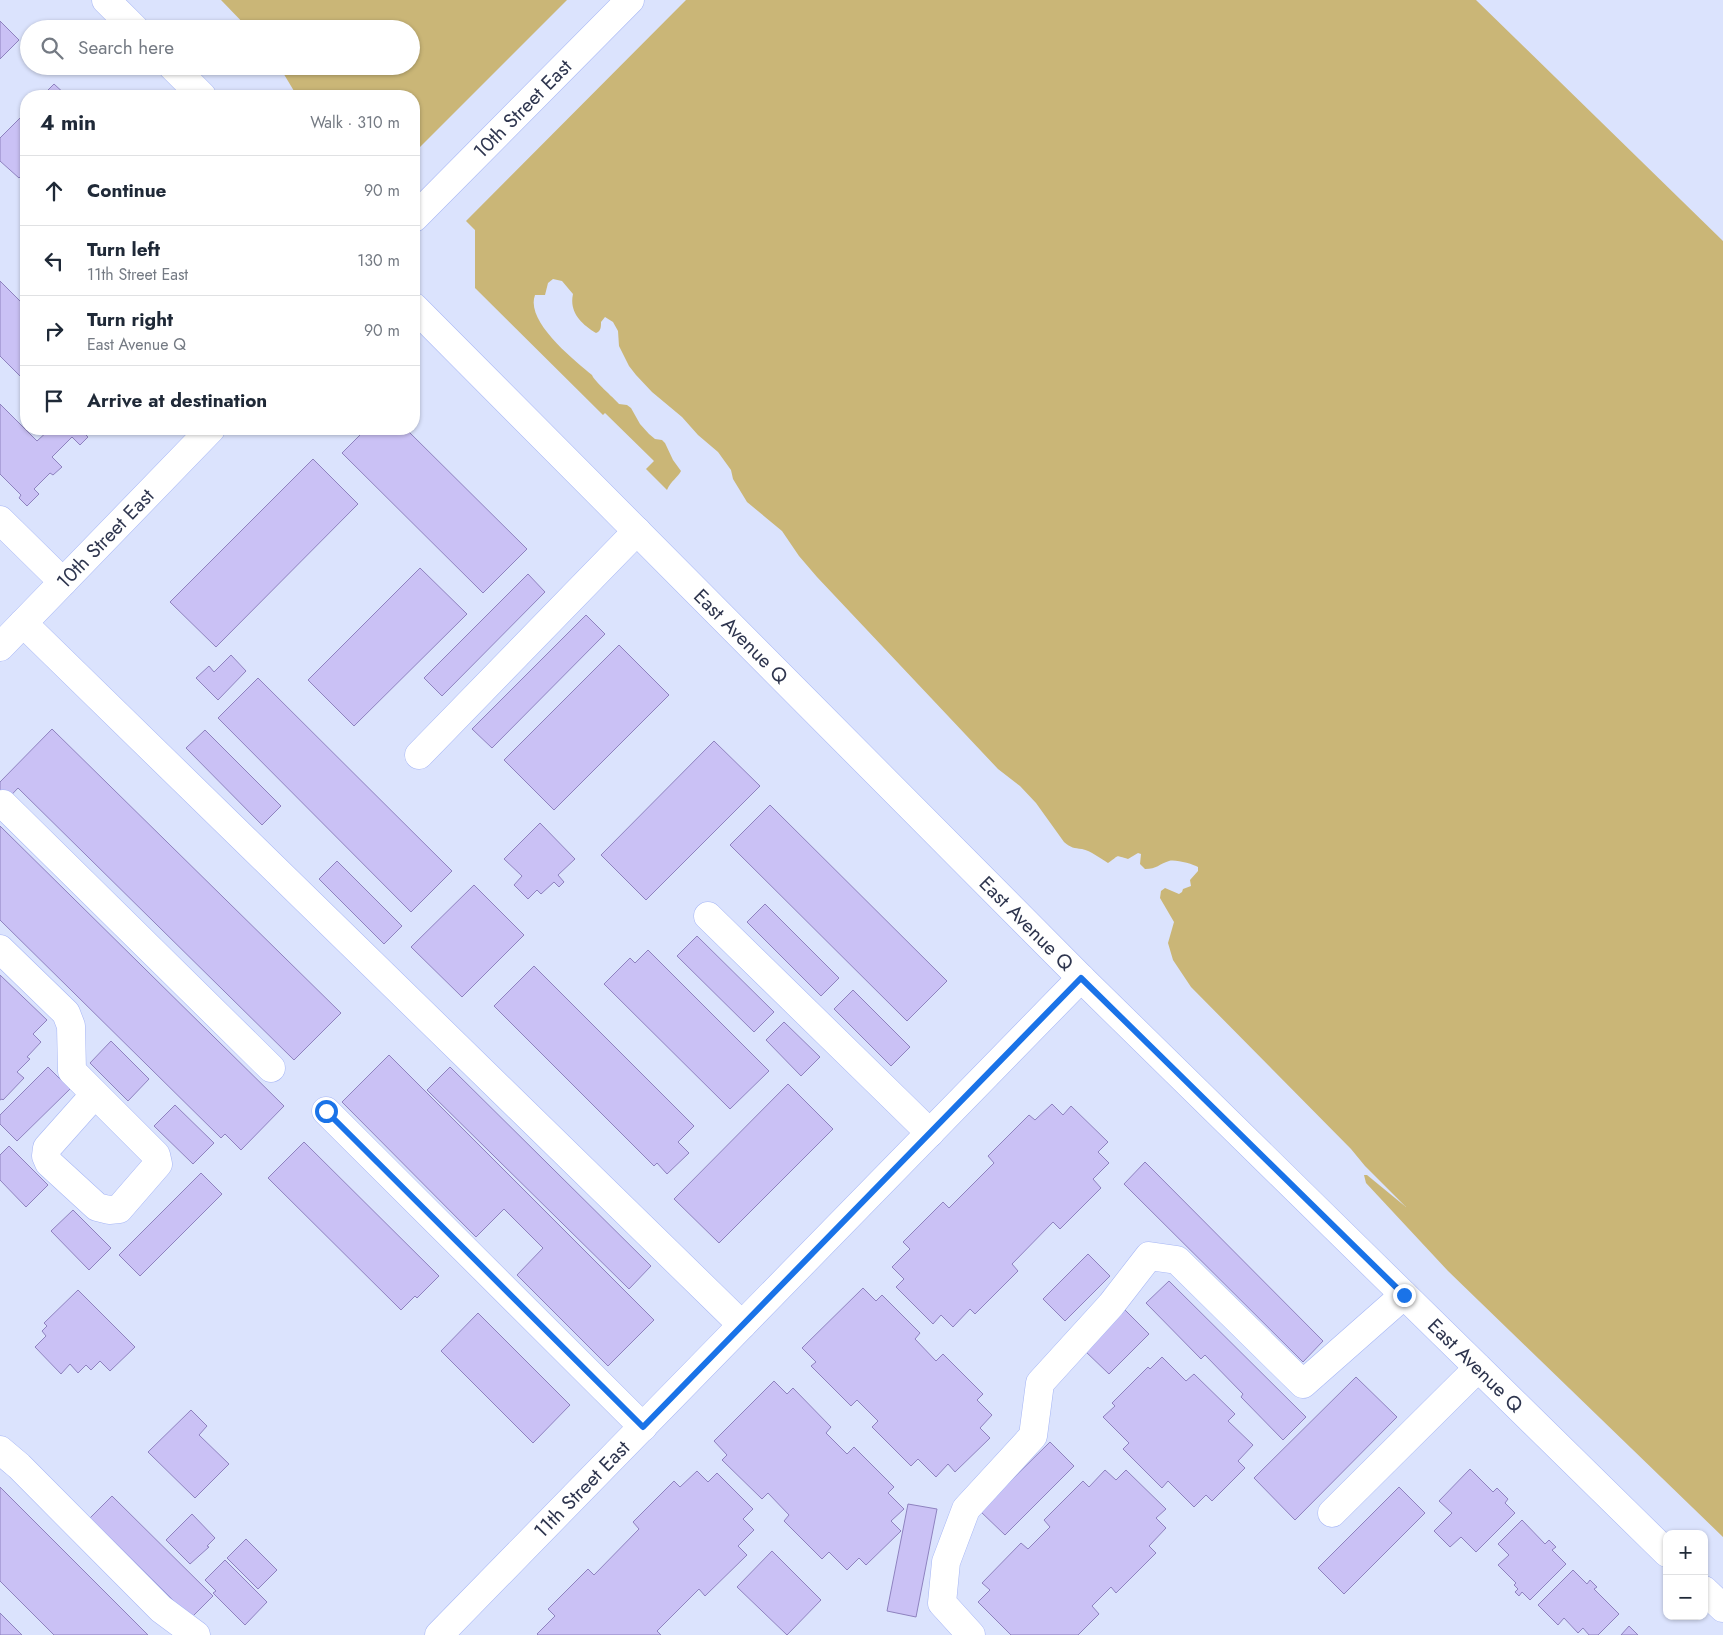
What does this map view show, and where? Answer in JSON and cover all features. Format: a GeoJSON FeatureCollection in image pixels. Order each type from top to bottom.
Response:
{"type":"FeatureCollection","features":[{"type":"Feature","properties":{"kind":"main road"},"geometry":{"type":"LineString","coordinates":[[106,0],[125,20]]}},
{"type":"Feature","properties":{"kind":"main road","name":"10th Street East"},"geometry":{"type":"LineString","coordinates":[[420,212],[630,0]]}},
{"type":"Feature","properties":{"kind":"main road"},"geometry":{"type":"LineString","coordinates":[[181,75],[196,90]]}},
{"type":"Feature","properties":{"kind":"main road","name":"East Avenue Q"},"geometry":{"type":"LineString","coordinates":[[420,313],[1081,978],[1663,1549]]}},
{"type":"Feature","properties":{"kind":"main road","name":"10th Street East"},"geometry":{"type":"LineString","coordinates":[[0,647],[205,435]]}},
{"type":"Feature","properties":{"kind":"main road"},"geometry":{"type":"LineString","coordinates":[[0,520],[63,582]]}},
{"type":"Feature","properties":{"kind":"main road"},"geometry":{"type":"LineString","coordinates":[[419,755],[637,531]]}},
{"type":"Feature","properties":{"kind":"main road"},"geometry":{"type":"LineString","coordinates":[[23,623],[742,1325]]}},
{"type":"Feature","properties":{"kind":"main road"},"geometry":{"type":"LineString","coordinates":[[3,804],[271,1068]]}},
{"type":"Feature","properties":{"kind":"main road"},"geometry":{"type":"LineString","coordinates":[[708,916],[930,1133]]}},
{"type":"Feature","properties":{"kind":"main road"},"geometry":{"type":"LineString","coordinates":[[0,949],[66,1013],[71,1026],[72,1070],[95,1094]]}},
{"type":"Feature","properties":{"kind":"main road","name":"11th Street East"},"geometry":{"type":"LineString","coordinates":[[440,1635],[1081,978]]}},
{"type":"Feature","properties":{"kind":"main road"},"geometry":{"type":"LineString","coordinates":[[326,1111],[643,1427]]}},
{"type":"Feature","properties":{"kind":"main road"},"geometry":{"type":"LineString","coordinates":[[971,1635],[942,1603],[946,1562],[966,1510],[1033,1436],[1040,1383],[1111,1305],[1149,1256],[1176,1260],[1303,1384],[1404,1295]]}},
{"type":"Feature","properties":{"kind":"main road"},"geometry":{"type":"LineString","coordinates":[[1332,1514],[1478,1368]]}},
{"type":"Feature","properties":{"kind":"main road"},"geometry":{"type":"LineString","coordinates":[[0,1450],[19,1466],[161,1609],[196,1635]]}},
{"type":"Feature","properties":{"kind":"main road"},"geometry":{"type":"LineString","coordinates":[[1708,1594],[1723,1608]]}},
{"type":"Feature","properties":{"kind":"shaded area"},"geometry":{"type":"Polygon","coordinates":[[[221,0],[567,0],[420,147],[420,90],[293,90],[284,75],[420,75],[420,20],[240,20],[221,0]]]}},
{"type":"Feature","properties":{"kind":"shaded area"},"geometry":{"type":"Polygon","coordinates":[[[686,0],[1476,0],[1723,241],[1723,1537],[1448,1271],[1366,1183],[1364,1175],[1367,1175],[1406,1207],[1191,987],[1173,960],[1168,943],[1174,922],[1160,898],[1161,891],[1165,888],[1179,894],[1183,889],[1191,886],[1190,880],[1198,871],[1198,867],[1184,862],[1172,861],[1145,869],[1140,864],[1141,854],[1138,853],[1128,859],[1117,856],[1108,863],[1089,851],[1066,844],[1036,803],[1020,786],[998,769],[817,577],[799,556],[782,531],[747,502],[733,479],[731,470],[718,452],[636,375],[619,346],[618,331],[613,322],[605,317],[601,322],[600,330],[596,333],[586,326],[577,317],[573,306],[573,294],[562,281],[553,279],[548,283],[545,295],[535,295],[534,305],[537,316],[553,339],[592,375],[619,404],[627,405],[631,408],[640,424],[649,434],[665,443],[681,471],[667,490],[646,469],[654,461],[605,413],[603,415],[475,288],[475,230],[466,221],[686,0]]]}},
{"type":"Feature","properties":{"kind":"building"},"geometry":{"type":"Polygon","coordinates":[[[0,21],[19,40],[0,59],[0,21]]]}},
{"type":"Feature","properties":{"kind":"building"},"geometry":{"type":"Polygon","coordinates":[[[54,84],[60,90],[48,90],[54,84]]]}},
{"type":"Feature","properties":{"kind":"building"},"geometry":{"type":"Polygon","coordinates":[[[20,118],[19,178],[0,161],[0,138],[20,118]]]}},
{"type":"Feature","properties":{"kind":"building"},"geometry":{"type":"Polygon","coordinates":[[[0,281],[20,301],[20,376],[0,356],[0,281]]]}},
{"type":"Feature","properties":{"kind":"building"},"geometry":{"type":"Polygon","coordinates":[[[0,404],[20,424],[20,435],[31,435],[37,441],[44,435],[86,435],[88,437],[80,445],[72,437],[52,457],[62,467],[53,475],[50,473],[34,489],[39,494],[27,506],[19,498],[21,495],[0,474],[0,404]]]}},
{"type":"Feature","properties":{"kind":"building"},"geometry":{"type":"Polygon","coordinates":[[[360,435],[412,435],[527,549],[483,593],[342,453],[360,435]]]}},
{"type":"Feature","properties":{"kind":"building"},"geometry":{"type":"Polygon","coordinates":[[[313,459],[358,504],[216,647],[170,602],[313,459]]]}},
{"type":"Feature","properties":{"kind":"building"},"geometry":{"type":"Polygon","coordinates":[[[420,568],[467,614],[354,726],[308,680],[420,568]]]}},
{"type":"Feature","properties":{"kind":"building"},"geometry":{"type":"Polygon","coordinates":[[[528,574],[545,592],[442,696],[424,678],[528,574]]]}},
{"type":"Feature","properties":{"kind":"building"},"geometry":{"type":"Polygon","coordinates":[[[586,615],[605,634],[492,748],[472,729],[586,615]]]}},
{"type":"Feature","properties":{"kind":"building"},"geometry":{"type":"Polygon","coordinates":[[[619,645],[669,695],[554,810],[504,760],[619,645]]]}},
{"type":"Feature","properties":{"kind":"building"},"geometry":{"type":"Polygon","coordinates":[[[231,655],[246,671],[218,700],[196,678],[209,666],[214,672],[231,655]]]}},
{"type":"Feature","properties":{"kind":"building"},"geometry":{"type":"Polygon","coordinates":[[[258,678],[452,871],[411,912],[218,718],[258,678]]]}},
{"type":"Feature","properties":{"kind":"building"},"geometry":{"type":"Polygon","coordinates":[[[52,729],[341,1013],[294,1060],[18,788],[0,807],[0,782],[52,729]]]}},
{"type":"Feature","properties":{"kind":"building"},"geometry":{"type":"Polygon","coordinates":[[[205,730],[281,806],[262,825],[186,748],[205,730]]]}},
{"type":"Feature","properties":{"kind":"building"},"geometry":{"type":"Polygon","coordinates":[[[714,741],[760,786],[646,900],[601,855],[714,741]]]}},
{"type":"Feature","properties":{"kind":"building"},"geometry":{"type":"Polygon","coordinates":[[[770,805],[947,981],[907,1021],[730,845],[770,805]]]}},
{"type":"Feature","properties":{"kind":"building"},"geometry":{"type":"Polygon","coordinates":[[[540,823],[575,859],[558,875],[564,882],[559,887],[554,882],[541,894],[537,890],[528,899],[514,885],[522,876],[504,859],[540,823]]]}},
{"type":"Feature","properties":{"kind":"building"},"geometry":{"type":"Polygon","coordinates":[[[0,826],[284,1106],[241,1150],[225,1134],[221,1138],[0,920],[0,826]]]}},
{"type":"Feature","properties":{"kind":"building"},"geometry":{"type":"Polygon","coordinates":[[[337,861],[402,926],[384,944],[319,879],[337,861]]]}},
{"type":"Feature","properties":{"kind":"building"},"geometry":{"type":"Polygon","coordinates":[[[474,885],[524,935],[462,997],[411,947],[474,885]]]}},
{"type":"Feature","properties":{"kind":"building"},"geometry":{"type":"Polygon","coordinates":[[[765,904],[839,978],[821,996],[747,922],[765,904]]]}},
{"type":"Feature","properties":{"kind":"building"},"geometry":{"type":"Polygon","coordinates":[[[697,936],[774,1012],[754,1032],[677,956],[697,936]]]}},
{"type":"Feature","properties":{"kind":"building"},"geometry":{"type":"Polygon","coordinates":[[[648,950],[769,1071],[730,1109],[604,984],[630,958],[635,963],[648,950]]]}},
{"type":"Feature","properties":{"kind":"building"},"geometry":{"type":"Polygon","coordinates":[[[534,966],[694,1126],[678,1142],[689,1153],[667,1174],[657,1163],[654,1166],[494,1006],[534,966]]]}},
{"type":"Feature","properties":{"kind":"building"},"geometry":{"type":"Polygon","coordinates":[[[0,975],[47,1020],[33,1034],[41,1042],[27,1057],[30,1059],[17,1072],[24,1078],[3,1100],[0,1100],[0,975]]]}},
{"type":"Feature","properties":{"kind":"building"},"geometry":{"type":"Polygon","coordinates":[[[853,990],[910,1047],[891,1066],[834,1009],[853,990]]]}},
{"type":"Feature","properties":{"kind":"building"},"geometry":{"type":"Polygon","coordinates":[[[784,1022],[820,1057],[801,1076],[766,1040],[784,1022]]]}},
{"type":"Feature","properties":{"kind":"building"},"geometry":{"type":"Polygon","coordinates":[[[111,1041],[149,1079],[128,1101],[90,1063],[111,1041]]]}},
{"type":"Feature","properties":{"kind":"building"},"geometry":{"type":"Polygon","coordinates":[[[389,1055],[654,1320],[608,1366],[517,1275],[543,1248],[504,1209],[476,1237],[342,1102],[389,1055]]]}},
{"type":"Feature","properties":{"kind":"building"},"geometry":{"type":"Polygon","coordinates":[[[48,1067],[70,1089],[17,1141],[0,1124],[0,1115],[48,1067]]]}},
{"type":"Feature","properties":{"kind":"building"},"geometry":{"type":"Polygon","coordinates":[[[450,1067],[651,1266],[629,1289],[427,1090],[450,1067]]]}},
{"type":"Feature","properties":{"kind":"building"},"geometry":{"type":"Polygon","coordinates":[[[788,1084],[833,1129],[719,1243],[674,1199],[788,1084]]]}},
{"type":"Feature","properties":{"kind":"building"},"geometry":{"type":"Polygon","coordinates":[[[1052,1104],[1063,1115],[1071,1106],[1108,1142],[1098,1152],[1109,1163],[1093,1179],[1101,1188],[1060,1229],[1053,1222],[1012,1264],[1018,1271],[975,1314],[970,1309],[953,1327],[941,1315],[933,1324],[896,1287],[904,1279],[892,1267],[910,1249],[903,1242],[943,1202],[949,1208],[994,1163],[988,1156],[1029,1115],[1035,1120],[1052,1104]]]}},
{"type":"Feature","properties":{"kind":"building"},"geometry":{"type":"Polygon","coordinates":[[[175,1105],[214,1143],[193,1164],[154,1126],[175,1105]]]}},
{"type":"Feature","properties":{"kind":"building"},"geometry":{"type":"Polygon","coordinates":[[[304,1142],[439,1276],[417,1298],[415,1296],[401,1310],[268,1178],[304,1142]]]}},
{"type":"Feature","properties":{"kind":"building"},"geometry":{"type":"Polygon","coordinates":[[[9,1146],[48,1185],[26,1207],[0,1180],[0,1155],[9,1146]]]}},
{"type":"Feature","properties":{"kind":"building"},"geometry":{"type":"Polygon","coordinates":[[[1145,1162],[1323,1341],[1303,1362],[1124,1184],[1145,1162]]]}},
{"type":"Feature","properties":{"kind":"building"},"geometry":{"type":"Polygon","coordinates":[[[201,1173],[222,1194],[140,1276],[119,1255],[201,1173]]]}},
{"type":"Feature","properties":{"kind":"building"},"geometry":{"type":"Polygon","coordinates":[[[73,1210],[111,1248],[89,1270],[51,1231],[73,1210]]]}},
{"type":"Feature","properties":{"kind":"building"},"geometry":{"type":"Polygon","coordinates":[[[1088,1254],[1110,1276],[1065,1321],[1043,1299],[1088,1254]]]}},
{"type":"Feature","properties":{"kind":"building"},"geometry":{"type":"Polygon","coordinates":[[[1169,1281],[1306,1417],[1283,1440],[1241,1397],[1243,1394],[1205,1355],[1201,1359],[1146,1303],[1169,1281]]]}},
{"type":"Feature","properties":{"kind":"building"},"geometry":{"type":"Polygon","coordinates":[[[863,1288],[876,1301],[882,1295],[920,1333],[915,1339],[936,1361],[943,1354],[983,1394],[977,1400],[992,1415],[980,1428],[990,1438],[955,1472],[948,1464],[936,1477],[918,1459],[911,1466],[872,1427],[878,1421],[857,1400],[851,1406],[811,1366],[816,1362],[802,1348],[863,1288]]]}},
{"type":"Feature","properties":{"kind":"building"},"geometry":{"type":"Polygon","coordinates":[[[78,1290],[135,1347],[110,1371],[100,1361],[91,1370],[86,1365],[78,1373],[70,1364],[61,1374],[35,1347],[46,1336],[42,1331],[47,1326],[44,1323],[78,1290]]]}},
{"type":"Feature","properties":{"kind":"building"},"geometry":{"type":"Polygon","coordinates":[[[1125,1310],[1149,1334],[1109,1374],[1084,1350],[1125,1310]]]}},
{"type":"Feature","properties":{"kind":"building"},"geometry":{"type":"Polygon","coordinates":[[[478,1313],[570,1405],[533,1443],[441,1351],[478,1313]]]}},
{"type":"Feature","properties":{"kind":"building"},"geometry":{"type":"Polygon","coordinates":[[[1162,1357],[1186,1381],[1194,1374],[1235,1414],[1228,1421],[1253,1445],[1238,1461],[1245,1468],[1212,1501],[1206,1495],[1194,1507],[1168,1481],[1162,1488],[1123,1449],[1129,1443],[1103,1417],[1115,1406],[1112,1403],[1148,1367],[1150,1369],[1162,1357]]]}},
{"type":"Feature","properties":{"kind":"building"},"geometry":{"type":"Polygon","coordinates":[[[1356,1377],[1397,1417],[1295,1520],[1254,1478],[1356,1377]]]}},
{"type":"Feature","properties":{"kind":"building"},"geometry":{"type":"Polygon","coordinates":[[[774,1381],[787,1394],[793,1388],[831,1427],[826,1433],[847,1454],[854,1447],[894,1487],[888,1493],[904,1509],[891,1521],[901,1531],[866,1565],[859,1558],[847,1570],[829,1552],[822,1559],[784,1521],[789,1515],[768,1493],[762,1499],[722,1460],[727,1455],[714,1441],[774,1381]]]}},
{"type":"Feature","properties":{"kind":"building"},"geometry":{"type":"Polygon","coordinates":[[[191,1410],[207,1426],[199,1435],[229,1464],[195,1498],[148,1452],[191,1410]]]}},
{"type":"Feature","properties":{"kind":"building"},"geometry":{"type":"Polygon","coordinates":[[[1050,1442],[1074,1466],[1005,1535],[980,1511],[1050,1442]]]}},
{"type":"Feature","properties":{"kind":"building"},"geometry":{"type":"Polygon","coordinates":[[[1470,1469],[1493,1492],[1497,1488],[1508,1499],[1505,1503],[1515,1513],[1476,1552],[1461,1537],[1450,1547],[1434,1531],[1452,1513],[1439,1501],[1470,1469]]]}},
{"type":"Feature","properties":{"kind":"building"},"geometry":{"type":"Polygon","coordinates":[[[1105,1470],[1116,1480],[1126,1470],[1166,1509],[1156,1518],[1166,1528],[1149,1546],[1156,1553],[1116,1593],[1111,1587],[1092,1606],[1099,1614],[1078,1635],[1011,1635],[978,1602],[990,1590],[982,1583],[1021,1543],[1028,1549],[1050,1527],[1044,1520],[1083,1481],[1089,1487],[1105,1470]]]}},
{"type":"Feature","properties":{"kind":"building"},"geometry":{"type":"Polygon","coordinates":[[[697,1471],[708,1482],[717,1473],[753,1509],[743,1519],[754,1530],[738,1546],[747,1555],[705,1596],[699,1589],[657,1631],[661,1635],[538,1635],[555,1616],[548,1609],[588,1569],[594,1575],[639,1529],[633,1522],[674,1481],[680,1487],[697,1471]]]}},
{"type":"Feature","properties":{"kind":"building"},"geometry":{"type":"Polygon","coordinates":[[[0,1487],[148,1635],[54,1635],[0,1581],[0,1487]]]}},
{"type":"Feature","properties":{"kind":"building"},"geometry":{"type":"Polygon","coordinates":[[[1399,1487],[1425,1513],[1344,1594],[1318,1568],[1399,1487]]]}},
{"type":"Feature","properties":{"kind":"building"},"geometry":{"type":"Polygon","coordinates":[[[112,1496],[213,1596],[191,1618],[90,1518],[112,1496]]]}},
{"type":"Feature","properties":{"kind":"building"},"geometry":{"type":"Polygon","coordinates":[[[908,1504],[937,1509],[916,1617],[887,1611],[908,1504]]]}},
{"type":"Feature","properties":{"kind":"building"},"geometry":{"type":"Polygon","coordinates":[[[192,1514],[215,1538],[207,1546],[209,1547],[190,1564],[166,1540],[192,1514]]]}},
{"type":"Feature","properties":{"kind":"building"},"geometry":{"type":"Polygon","coordinates":[[[1522,1520],[1545,1544],[1549,1540],[1556,1547],[1552,1550],[1566,1564],[1530,1600],[1522,1592],[1519,1596],[1515,1592],[1518,1589],[1514,1585],[1516,1583],[1498,1565],[1509,1555],[1498,1544],[1522,1520]]]}},
{"type":"Feature","properties":{"kind":"building"},"geometry":{"type":"Polygon","coordinates":[[[246,1539],[277,1570],[258,1589],[227,1558],[246,1539]]]}},
{"type":"Feature","properties":{"kind":"building"},"geometry":{"type":"Polygon","coordinates":[[[772,1551],[821,1600],[787,1635],[737,1587],[772,1551]]]}},
{"type":"Feature","properties":{"kind":"building"},"geometry":{"type":"Polygon","coordinates":[[[225,1560],[267,1602],[245,1625],[213,1593],[216,1591],[205,1580],[225,1560]]]}},
{"type":"Feature","properties":{"kind":"building"},"geometry":{"type":"Polygon","coordinates":[[[1573,1570],[1587,1584],[1590,1580],[1597,1587],[1594,1589],[1619,1614],[1598,1635],[1589,1635],[1583,1628],[1578,1633],[1564,1618],[1558,1625],[1538,1605],[1573,1570]]]}},
{"type":"Feature","properties":{"kind":"building"},"geometry":{"type":"Polygon","coordinates":[[[0,1613],[22,1635],[0,1635],[0,1613]]]}},
{"type":"Feature","properties":{"kind":"building"},"geometry":{"type":"Polygon","coordinates":[[[1629,1626],[1638,1635],[1621,1635],[1629,1626]]]}},
{"type":"Feature","properties":{"kind":"route"},"geometry":{"type":"LineString","coordinates":[[326,1111],[643,1427],[1081,978],[1404,1295]]}}]}
